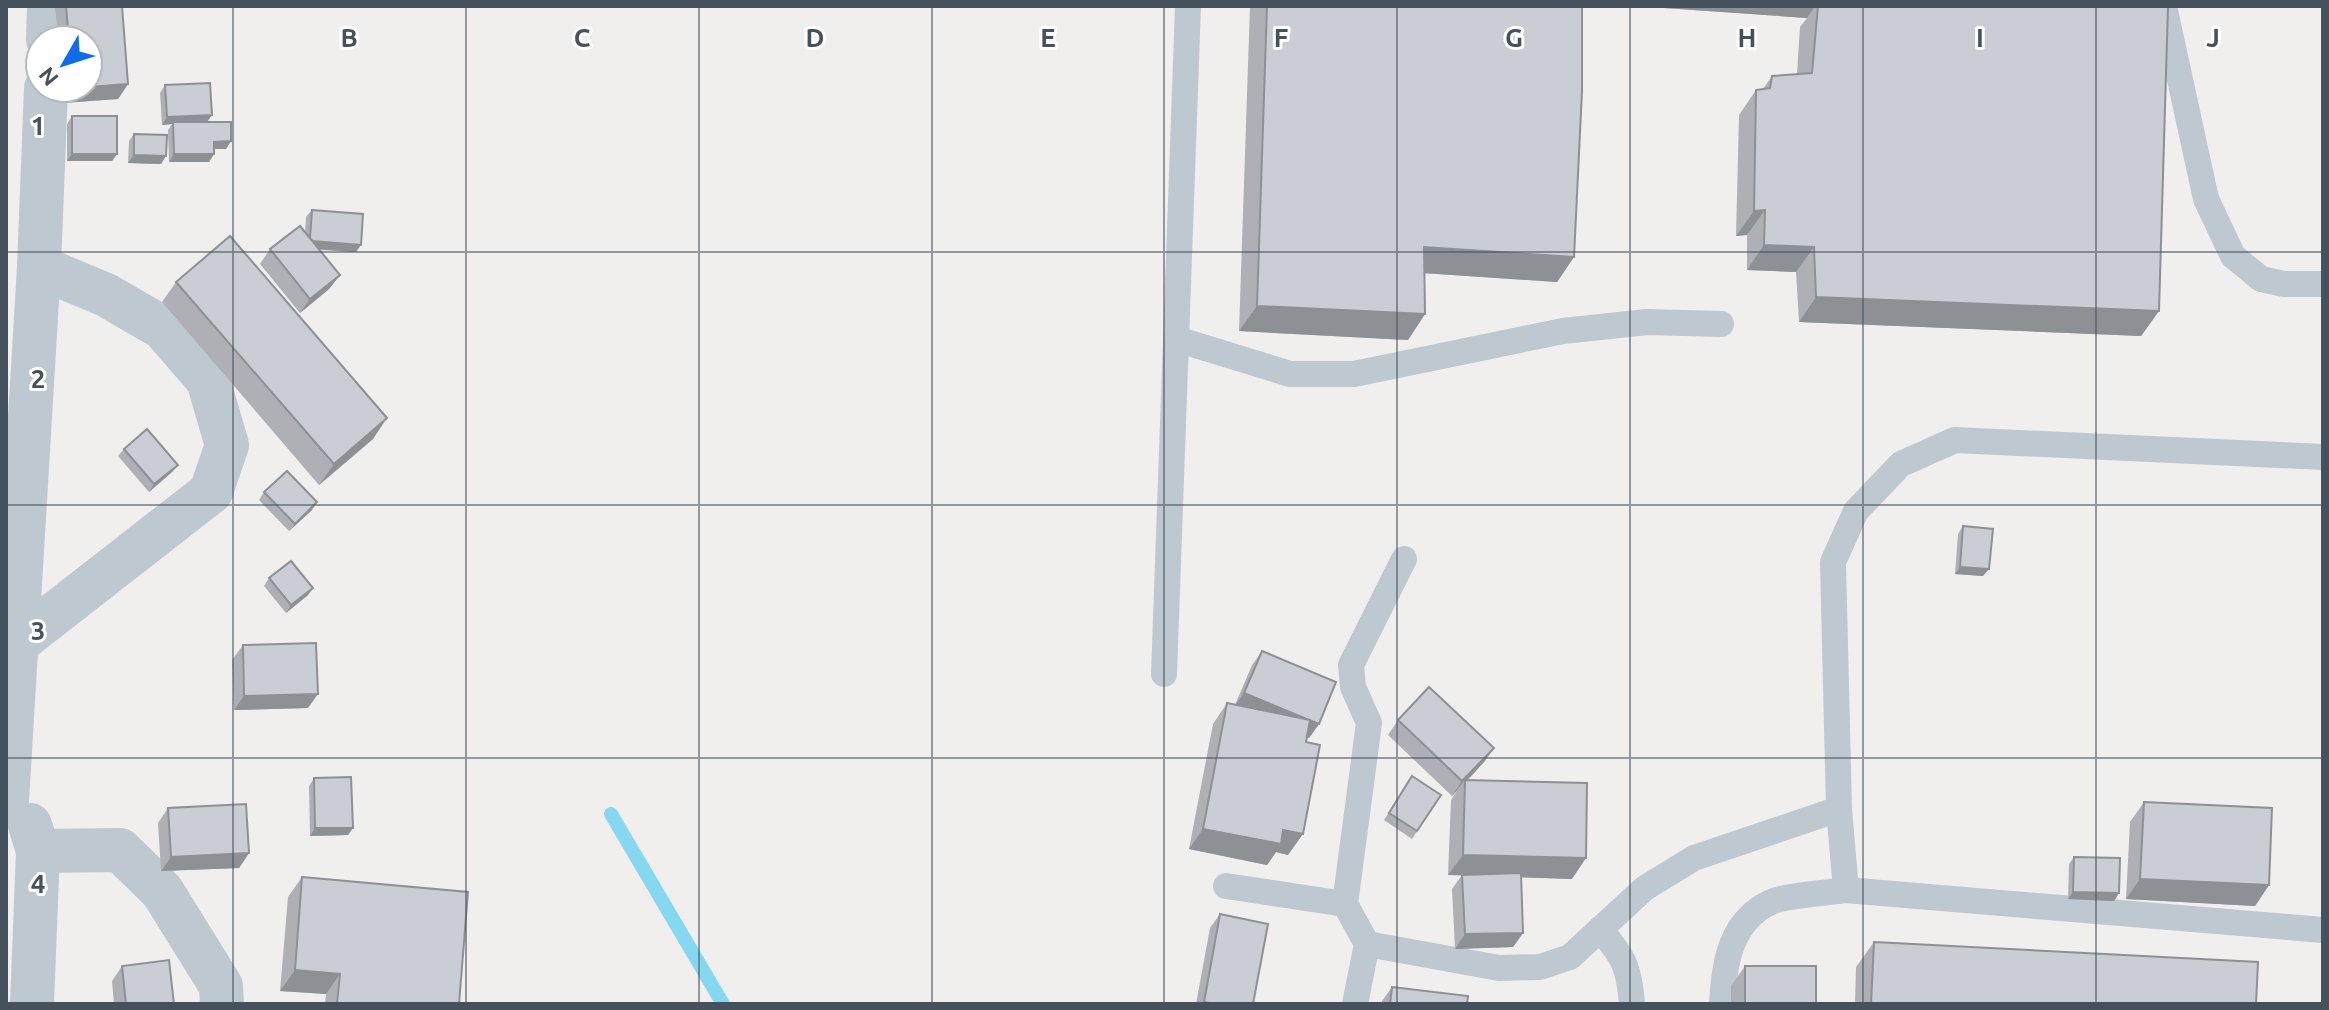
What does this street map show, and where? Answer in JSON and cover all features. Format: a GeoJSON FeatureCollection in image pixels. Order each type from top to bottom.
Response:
{"type":"FeatureCollection","features":[{"type":"Feature","properties":{"kind":"street"},"geometry":{"type":"LineString","coordinates":[[32,1004],[38,851],[30,824],[6,801],[39,267],[45,104]]}},
{"type":"Feature","properties":{"kind":"street"},"geometry":{"type":"LineString","coordinates":[[16,644],[211,492],[227,445],[208,380],[163,328],[106,295],[39,267]]}},
{"type":"Feature","properties":{"kind":"street"},"geometry":{"type":"LineString","coordinates":[[38,851],[120,850],[162,891],[221,986],[222,1004]]}},
{"type":"Feature","properties":{"kind":"lane"},"geometry":{"type":"LineString","coordinates":[[1164,674],[1188,6]]}},
{"type":"Feature","properties":{"kind":"lane"},"geometry":{"type":"LineString","coordinates":[[2164,6],[2206,199],[2233,256],[2261,279],[2284,284],[2323,284]]}},
{"type":"Feature","properties":{"kind":"lane"},"geometry":{"type":"LineString","coordinates":[[1176,339],[1290,374],[1354,374],[1563,331],[1647,322],[1721,324]]}},
{"type":"Feature","properties":{"kind":"lane"},"geometry":{"type":"LineString","coordinates":[[1846,890],[1839,809],[1833,562],[1856,511],[1901,464],[1955,440],[2323,457]]}},
{"type":"Feature","properties":{"kind":"lane"},"geometry":{"type":"LineString","coordinates":[[1355,1004],[1367,944],[1345,904],[1369,723],[1353,687],[1351,665],[1404,559]]}},
{"type":"Feature","properties":{"kind":"lane"},"geometry":{"type":"LineString","coordinates":[[1367,944],[1499,968],[1540,967],[1570,957],[1645,888],[1694,858],[1839,809]]}},
{"type":"Feature","properties":{"kind":"lane"},"geometry":{"type":"LineString","coordinates":[[1226,886],[1345,904]]}},
{"type":"Feature","properties":{"kind":"lane"},"geometry":{"type":"LineString","coordinates":[[1722,1004],[1724,970],[1738,927],[1771,902],[1846,890],[2323,930]]}},
{"type":"Feature","properties":{"kind":"lane"},"geometry":{"type":"LineString","coordinates":[[1600,929],[1621,954],[1630,974],[1632,1004]]}},
{"type":"Feature","properties":{"kind":"building"},"geometry":{"type":"Polygon","coordinates":[[[66,6],[122,6],[128,84],[104,86],[104,24],[68,24],[66,6]]]}},
{"type":"Feature","properties":{"kind":"building"},"geometry":{"type":"Polygon","coordinates":[[[1267,6],[1582,6],[1582,91],[1574,257],[1424,247],[1425,314],[1257,306],[1267,6]]]}},
{"type":"Feature","properties":{"kind":"building"},"geometry":{"type":"Polygon","coordinates":[[[1818,6],[2168,6],[2159,311],[1816,297],[1814,247],[1764,245],[1765,210],[1754,211],[1756,90],[1770,88],[1772,76],[1812,73],[1818,6]]]}},
{"type":"Feature","properties":{"kind":"building"},"geometry":{"type":"Polygon","coordinates":[[[210,83],[212,115],[167,117],[165,85],[210,83]]]}},
{"type":"Feature","properties":{"kind":"building"},"geometry":{"type":"Polygon","coordinates":[[[72,116],[117,116],[117,154],[72,154],[72,116]]]}},
{"type":"Feature","properties":{"kind":"building"},"geometry":{"type":"Polygon","coordinates":[[[173,122],[231,122],[231,141],[214,142],[214,154],[174,154],[173,122]]]}},
{"type":"Feature","properties":{"kind":"building"},"geometry":{"type":"Polygon","coordinates":[[[134,134],[167,135],[166,156],[134,155],[134,134]]]}},
{"type":"Feature","properties":{"kind":"building"},"geometry":{"type":"Polygon","coordinates":[[[312,210],[363,214],[361,245],[312,241],[312,210]]]}},
{"type":"Feature","properties":{"kind":"building"},"geometry":{"type":"Polygon","coordinates":[[[300,226],[340,275],[310,299],[270,249],[300,226]]]}},
{"type":"Feature","properties":{"kind":"building"},"geometry":{"type":"Polygon","coordinates":[[[230,236],[387,418],[334,464],[176,282],[230,236]]]}},
{"type":"Feature","properties":{"kind":"building"},"geometry":{"type":"Polygon","coordinates":[[[147,429],[178,465],[154,484],[124,449],[147,429]]]}},
{"type":"Feature","properties":{"kind":"building"},"geometry":{"type":"Polygon","coordinates":[[[287,471],[317,502],[295,524],[264,492],[287,471]]]}},
{"type":"Feature","properties":{"kind":"building"},"geometry":{"type":"Polygon","coordinates":[[[1963,526],[1993,529],[1989,569],[1960,567],[1963,526]]]}},
{"type":"Feature","properties":{"kind":"building"},"geometry":{"type":"Polygon","coordinates":[[[291,561],[313,588],[291,605],[269,578],[291,561]]]}},
{"type":"Feature","properties":{"kind":"building"},"geometry":{"type":"Polygon","coordinates":[[[316,643],[318,694],[244,696],[243,645],[316,643]]]}},
{"type":"Feature","properties":{"kind":"building"},"geometry":{"type":"Polygon","coordinates":[[[1262,651],[1336,682],[1319,724],[1244,693],[1262,651]]]}},
{"type":"Feature","properties":{"kind":"building"},"geometry":{"type":"Polygon","coordinates":[[[1429,687],[1494,748],[1462,781],[1398,720],[1429,687]]]}},
{"type":"Feature","properties":{"kind":"building"},"geometry":{"type":"Polygon","coordinates":[[[1227,703],[1310,720],[1306,742],[1320,745],[1303,834],[1283,830],[1281,844],[1203,829],[1227,703]]]}},
{"type":"Feature","properties":{"kind":"building"},"geometry":{"type":"Polygon","coordinates":[[[1412,776],[1441,795],[1417,831],[1389,813],[1412,776]]]}},
{"type":"Feature","properties":{"kind":"building"},"geometry":{"type":"Polygon","coordinates":[[[351,777],[353,828],[315,828],[314,778],[351,777]]]}},
{"type":"Feature","properties":{"kind":"building"},"geometry":{"type":"Polygon","coordinates":[[[1465,780],[1587,783],[1586,858],[1463,855],[1465,780]]]}},
{"type":"Feature","properties":{"kind":"building"},"geometry":{"type":"Polygon","coordinates":[[[2144,802],[2272,808],[2269,885],[2140,879],[2144,802]]]}},
{"type":"Feature","properties":{"kind":"building"},"geometry":{"type":"Polygon","coordinates":[[[246,804],[249,853],[171,857],[168,808],[246,804]]]}},
{"type":"Feature","properties":{"kind":"building"},"geometry":{"type":"Polygon","coordinates":[[[2074,857],[2120,858],[2119,893],[2073,892],[2074,857]]]}},
{"type":"Feature","properties":{"kind":"building"},"geometry":{"type":"Polygon","coordinates":[[[1521,873],[1523,933],[1465,934],[1462,875],[1521,873]]]}},
{"type":"Feature","properties":{"kind":"building"},"geometry":{"type":"Polygon","coordinates":[[[302,877],[468,892],[459,1004],[337,1004],[340,974],[295,970],[302,877]]]}},
{"type":"Feature","properties":{"kind":"building"},"geometry":{"type":"Polygon","coordinates":[[[1220,914],[1268,924],[1253,1004],[1204,1002],[1220,914]]]}},
{"type":"Feature","properties":{"kind":"building"},"geometry":{"type":"Polygon","coordinates":[[[1874,942],[2258,962],[2256,1004],[1871,1004],[1874,942]]]}},
{"type":"Feature","properties":{"kind":"building"},"geometry":{"type":"Polygon","coordinates":[[[169,960],[174,1004],[126,1004],[122,966],[169,960]]]}},
{"type":"Feature","properties":{"kind":"building"},"geometry":{"type":"Polygon","coordinates":[[[1745,966],[1816,966],[1816,1004],[1745,1004],[1745,966]]]}},
{"type":"Feature","properties":{"kind":"building"},"geometry":{"type":"Polygon","coordinates":[[[1392,987],[1468,996],[1467,1004],[1390,1004],[1392,987]]]}},
{"type":"Feature","properties":{"kind":"waterway"},"geometry":{"type":"LineString","coordinates":[[611,814],[723,1004]]}}]}
